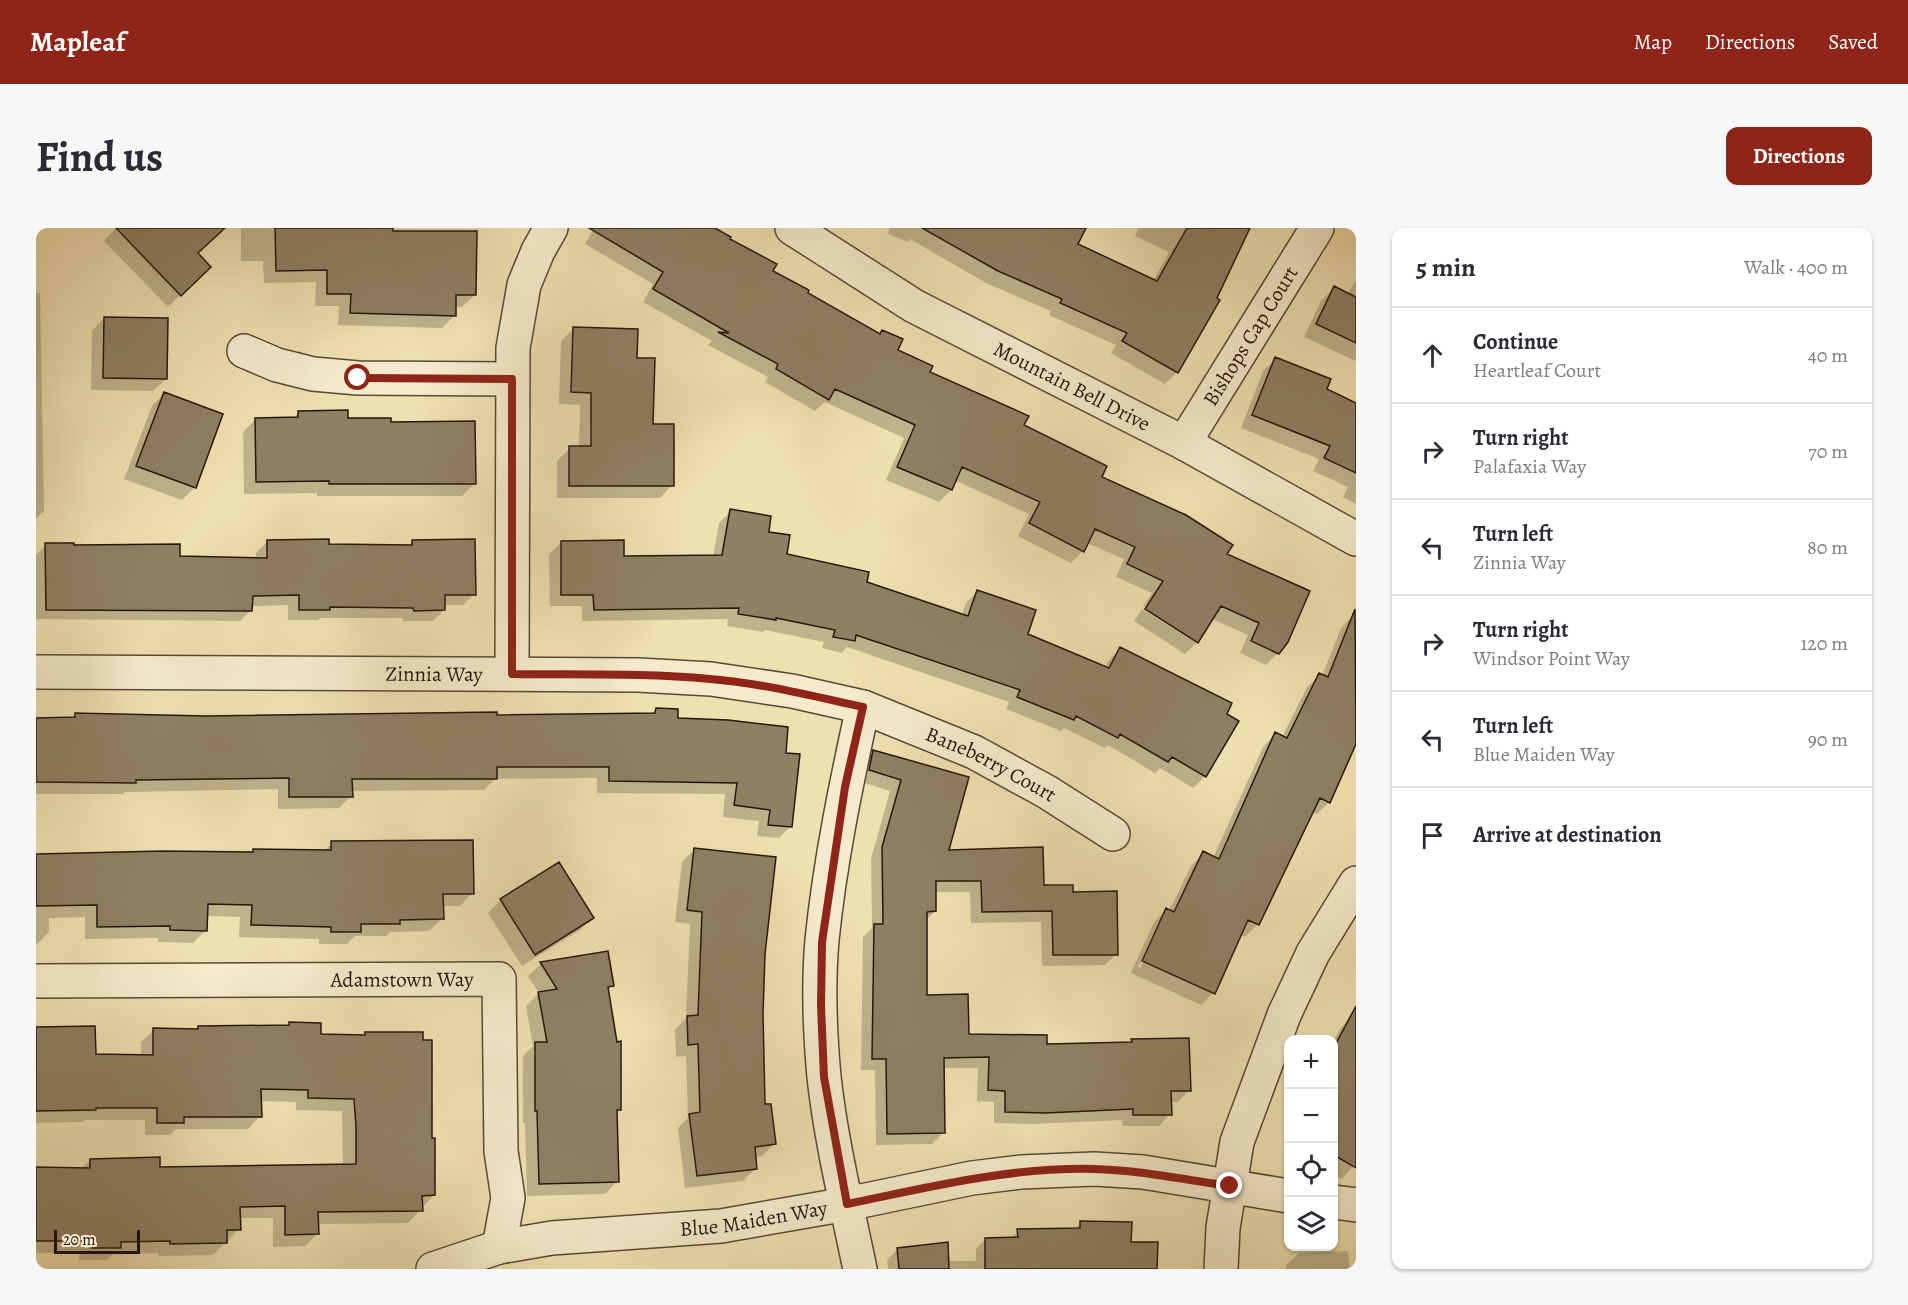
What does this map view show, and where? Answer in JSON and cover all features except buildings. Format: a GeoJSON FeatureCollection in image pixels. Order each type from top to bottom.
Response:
{"type":"FeatureCollection","features":[{"type":"Feature","properties":{"kind":"street"},"geometry":{"type":"LineString","coordinates":[[512,674],[513,348],[524,285],[538,251],[551,228]]}},
{"type":"Feature","properties":{"kind":"street","name":"Mountain Bell Drive"},"geometry":{"type":"LineString","coordinates":[[792,228],[914,306],[1184,443],[1356,540]]}},
{"type":"Feature","properties":{"kind":"street","name":"Bishops Cap Court"},"geometry":{"type":"LineString","coordinates":[[1184,443],[1317,228]]}},
{"type":"Feature","properties":{"kind":"street"},"geometry":{"type":"LineString","coordinates":[[244,351],[278,365],[313,374],[358,378],[512,379]]}},
{"type":"Feature","properties":{"kind":"street","name":"Zinnia Way"},"geometry":{"type":"LineString","coordinates":[[36,672],[638,675],[711,679],[792,691],[863,707]]}},
{"type":"Feature","properties":{"kind":"street"},"geometry":{"type":"LineString","coordinates":[[860,1269],[824,1077],[821,1006],[822,942],[845,787],[863,707]]}},
{"type":"Feature","properties":{"kind":"street","name":"Baneberry Court"},"geometry":{"type":"LineString","coordinates":[[863,707],[974,752],[1047,792],[1113,834]]}},
{"type":"Feature","properties":{"kind":"street"},"geometry":{"type":"LineString","coordinates":[[1221,1269],[1223,1228],[1237,1142],[1284,1015],[1313,953],[1356,883]]}},
{"type":"Feature","properties":{"kind":"street","name":"Adamstown Way"},"geometry":{"type":"LineString","coordinates":[[36,981],[499,979],[501,1151],[508,1198],[499,1246]]}},
{"type":"Feature","properties":{"kind":"street","name":"Blue Maiden Way"},"geometry":{"type":"LineString","coordinates":[[433,1269],[499,1246],[552,1238],[721,1226],[847,1204],[972,1178],[1021,1172],[1094,1169],[1143,1172],[1284,1195]]}},
{"type":"Feature","properties":{"kind":"street"},"geometry":{"type":"LineString","coordinates":[[1338,1203],[1356,1205]]}},
{"type":"Feature","properties":{"kind":"route"},"geometry":{"type":"LineString","coordinates":[[358,378],[512,379],[512,674],[638,675],[711,679],[792,691],[863,707],[845,787],[822,942],[821,1006],[824,1077],[847,1204],[972,1178],[1021,1172],[1094,1169],[1143,1172],[1230,1186]]}}]}
